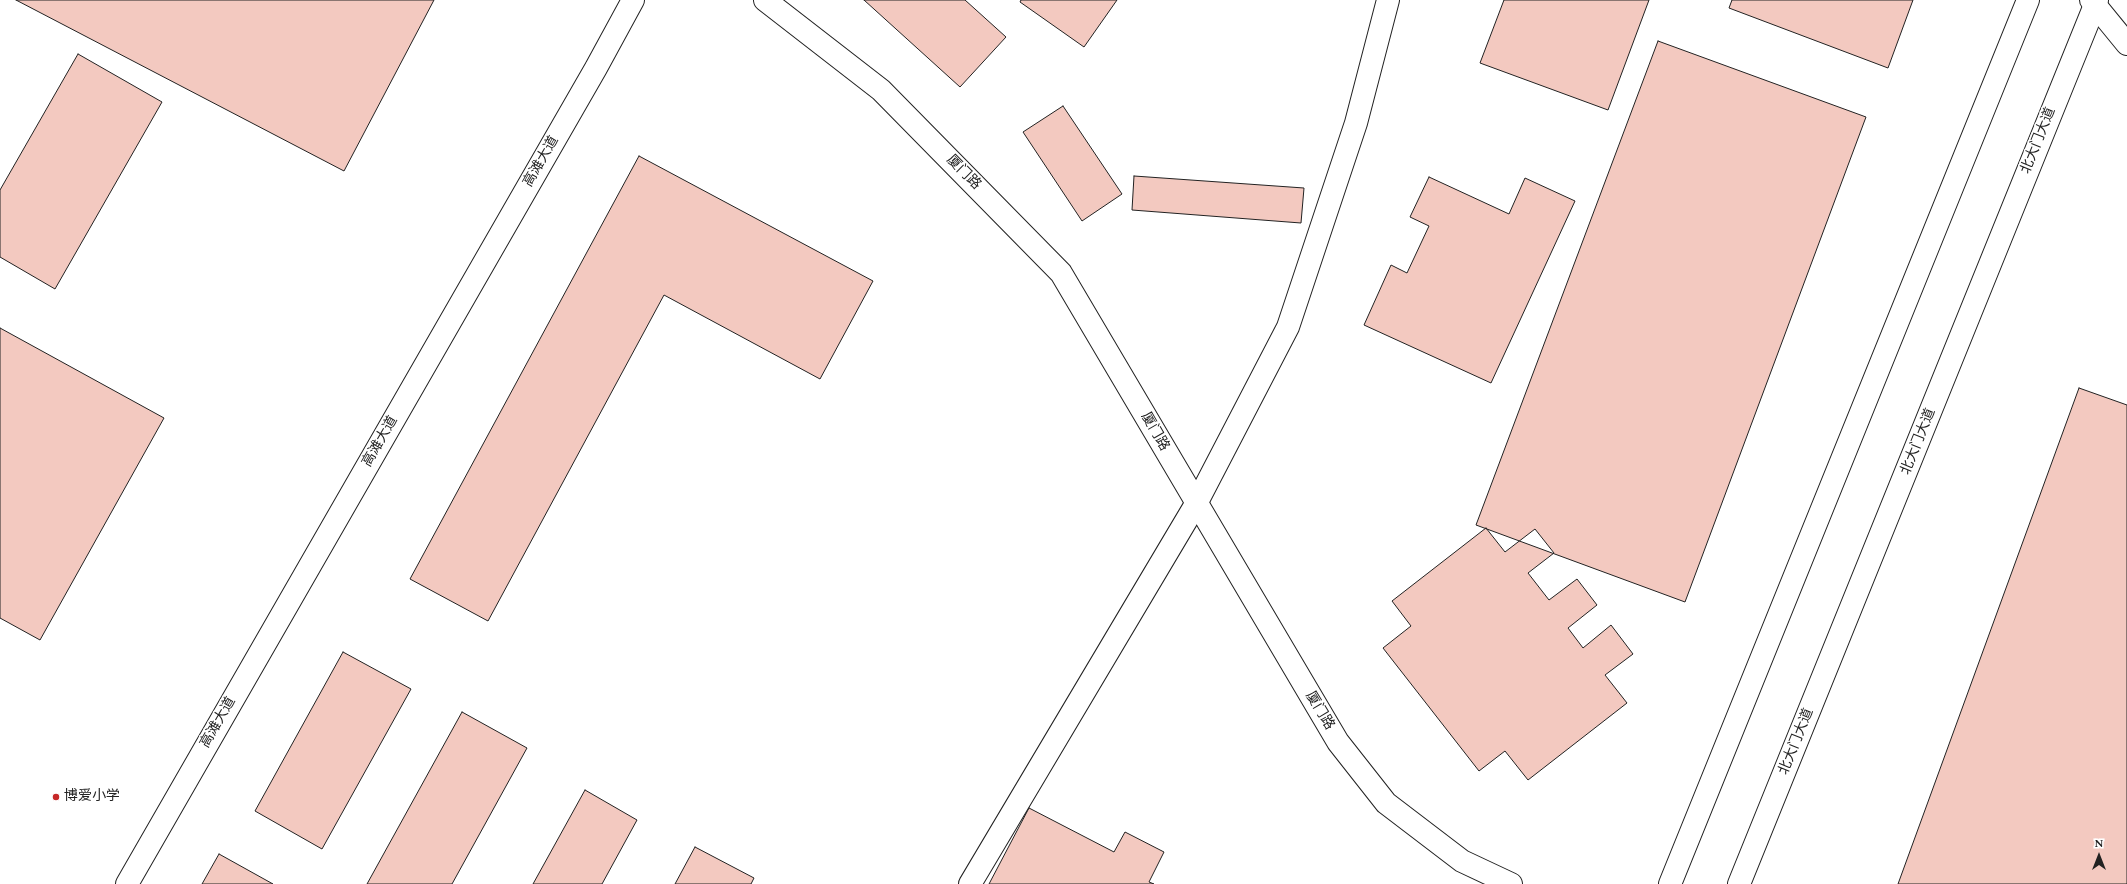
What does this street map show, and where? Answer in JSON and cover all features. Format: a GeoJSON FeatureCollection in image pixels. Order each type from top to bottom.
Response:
{"type":"FeatureCollection","features":[{"type":"Feature","properties":{"kind":"main road","name":"高滩大道"},"geometry":{"type":"LineString","coordinates":[[127,884],[596,68],[633,0]]}},
{"type":"Feature","properties":{"kind":"main road","name":"厦门路"},"geometry":{"type":"LineString","coordinates":[[765,0],[881,90],[1061,273],[1196,504],[1338,742],[1386,803],[1462,861],[1510,884]]}},
{"type":"Feature","properties":{"kind":"main road"},"geometry":{"type":"LineString","coordinates":[[970,884],[1196,504],[1288,327],[1356,123],[1388,0]]}},
{"type":"Feature","properties":{"kind":"main road"},"geometry":{"type":"LineString","coordinates":[[1670,884],[2028,0]]}},
{"type":"Feature","properties":{"kind":"main road"},"geometry":{"type":"LineString","coordinates":[[2095,2],[2127,44]]}},
{"type":"Feature","properties":{"kind":"main road","name":"北大门大道"},"geometry":{"type":"LineString","coordinates":[[1739,884],[2095,2]]}},
{"type":"Feature","properties":{"kind":"building"},"geometry":{"type":"Polygon","coordinates":[[[16,0],[434,0],[344,171],[16,0]]]}},
{"type":"Feature","properties":{"kind":"building"},"geometry":{"type":"Polygon","coordinates":[[[864,0],[965,0],[1006,37],[960,87],[864,0]]]}},
{"type":"Feature","properties":{"kind":"building"},"geometry":{"type":"Polygon","coordinates":[[[1021,0],[1117,0],[1084,47],[1020,2],[1021,0]]]}},
{"type":"Feature","properties":{"kind":"building"},"geometry":{"type":"Polygon","coordinates":[[[1504,0],[1649,0],[1608,110],[1480,63],[1504,0]]]}},
{"type":"Feature","properties":{"kind":"building"},"geometry":{"type":"Polygon","coordinates":[[[1732,0],[1913,0],[1888,68],[1729,8],[1732,0]]]}},
{"type":"Feature","properties":{"kind":"building"},"geometry":{"type":"Polygon","coordinates":[[[1658,41],[1866,117],[1685,602],[1476,525],[1658,41]]]}},
{"type":"Feature","properties":{"kind":"building"},"geometry":{"type":"Polygon","coordinates":[[[78,54],[162,102],[55,289],[0,257],[0,190],[78,54]]]}},
{"type":"Feature","properties":{"kind":"building"},"geometry":{"type":"Polygon","coordinates":[[[1063,106],[1122,194],[1082,221],[1023,132],[1063,106]]]}},
{"type":"Feature","properties":{"kind":"building"},"geometry":{"type":"Polygon","coordinates":[[[639,156],[873,281],[820,379],[664,295],[488,621],[410,579],[639,156]]]}},
{"type":"Feature","properties":{"kind":"building"},"geometry":{"type":"Polygon","coordinates":[[[1134,176],[1304,188],[1301,223],[1132,210],[1134,176]]]}},
{"type":"Feature","properties":{"kind":"building"},"geometry":{"type":"Polygon","coordinates":[[[1429,177],[1509,214],[1525,178],[1575,201],[1491,383],[1364,325],[1391,265],[1407,273],[1429,226],[1410,217],[1429,177]]]}},
{"type":"Feature","properties":{"kind":"building"},"geometry":{"type":"Polygon","coordinates":[[[0,328],[164,418],[40,640],[0,618],[0,328]]]}},
{"type":"Feature","properties":{"kind":"building"},"geometry":{"type":"Polygon","coordinates":[[[2079,388],[2127,405],[2127,884],[1898,884],[2079,388]]]}},
{"type":"Feature","properties":{"kind":"building"},"geometry":{"type":"Polygon","coordinates":[[[1486,528],[1505,552],[1535,529],[1554,553],[1528,573],[1549,600],[1577,579],[1597,605],[1568,628],[1583,648],[1611,625],[1633,654],[1605,675],[1627,703],[1528,780],[1505,751],[1479,771],[1383,648],[1411,626],[1392,601],[1486,528]]]}},
{"type":"Feature","properties":{"kind":"building"},"geometry":{"type":"Polygon","coordinates":[[[343,652],[411,689],[322,849],[255,811],[343,652]]]}},
{"type":"Feature","properties":{"kind":"building"},"geometry":{"type":"Polygon","coordinates":[[[462,712],[527,748],[452,884],[367,884],[462,712]]]}},
{"type":"Feature","properties":{"kind":"building"},"geometry":{"type":"Polygon","coordinates":[[[585,790],[637,820],[602,884],[533,884],[585,790]]]}},
{"type":"Feature","properties":{"kind":"building"},"geometry":{"type":"Polygon","coordinates":[[[1029,808],[1114,852],[1125,832],[1164,852],[1149,882],[1154,884],[989,884],[1029,808]]]}},
{"type":"Feature","properties":{"kind":"building"},"geometry":{"type":"Polygon","coordinates":[[[695,847],[754,878],[751,884],[675,884],[695,847]]]}},
{"type":"Feature","properties":{"kind":"building"},"geometry":{"type":"Polygon","coordinates":[[[219,854],[273,884],[202,884],[219,854]]]}},
{"type":"Feature","properties":{"kind":"place","name":"博爱小学"},"geometry":{"type":"Point","coordinates":[56,797]}}]}
